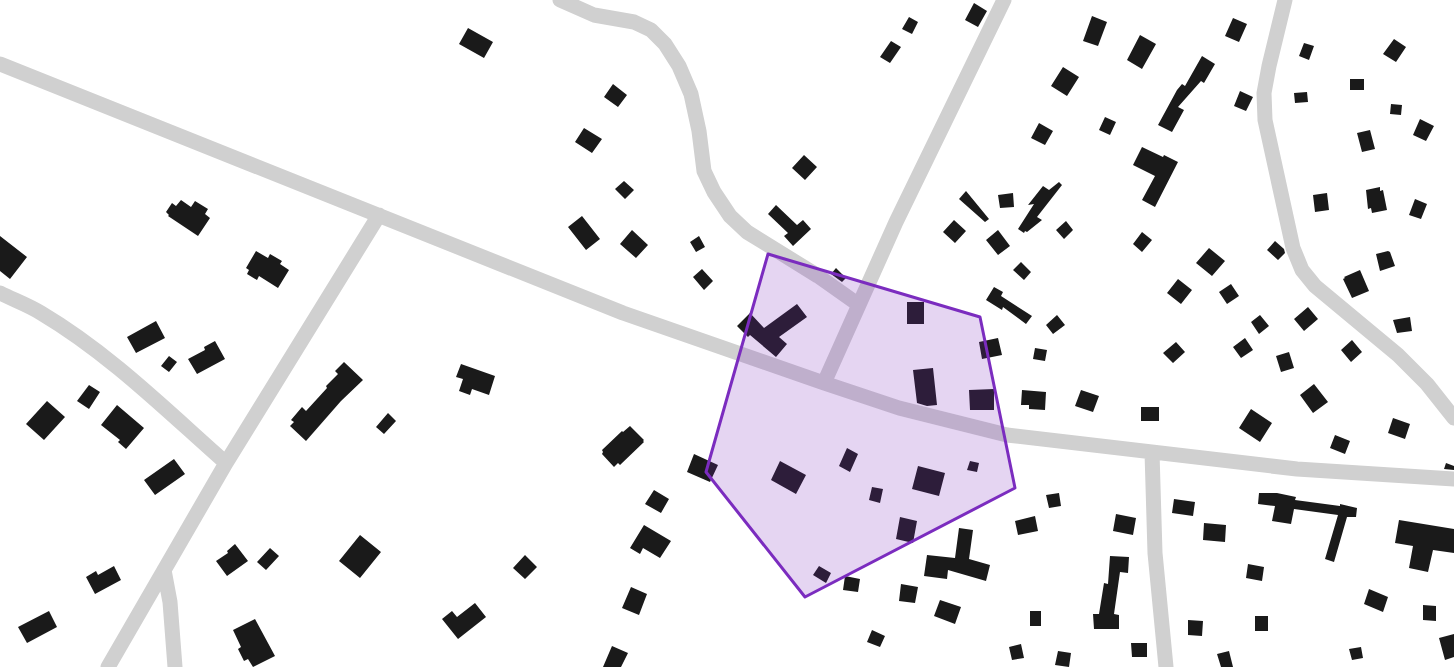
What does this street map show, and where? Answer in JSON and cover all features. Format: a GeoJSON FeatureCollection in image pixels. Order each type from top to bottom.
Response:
{"type":"FeatureCollection","features":[{"type":"Feature","properties":{"kind":"street"},"geometry":{"type":"LineString","coordinates":[[560,0],[594,15],[634,22],[651,30],[665,44],[679,66],[692,94],[699,130],[704,171],[714,192],[730,216],[747,232],[818,276],[859,305]]}},
{"type":"Feature","properties":{"kind":"street"},"geometry":{"type":"LineString","coordinates":[[824,383],[896,222],[1004,0]]}},
{"type":"Feature","properties":{"kind":"street"},"geometry":{"type":"LineString","coordinates":[[1285,0],[1264,93],[1265,120],[1293,248],[1302,270],[1315,286],[1398,355],[1427,384],[1454,418]]}},
{"type":"Feature","properties":{"kind":"street"},"geometry":{"type":"LineString","coordinates":[[0,64],[623,313],[899,408],[1007,435],[1297,469],[1454,478]]}},
{"type":"Feature","properties":{"kind":"street"},"geometry":{"type":"LineString","coordinates":[[108,667],[226,463],[379,215]]}},
{"type":"Feature","properties":{"kind":"street"},"geometry":{"type":"LineString","coordinates":[[0,294],[41,313],[98,352],[144,390],[226,463]]}},
{"type":"Feature","properties":{"kind":"street"},"geometry":{"type":"LineString","coordinates":[[1152,452],[1155,553],[1166,667]]}},
{"type":"Feature","properties":{"kind":"street"},"geometry":{"type":"LineString","coordinates":[[164,570],[170,602],[175,667]]}},
{"type":"Feature","properties":{"kind":"highlighted area"},"geometry":{"type":"Polygon","coordinates":[[[768,254],[980,317],[1015,488],[805,597],[706,472],[768,254]]]}},
{"type":"Feature","properties":{"kind":"building"},"geometry":{"type":"Polygon","coordinates":[[[974,3],[987,11],[978,27],[965,20],[974,3]]]}},
{"type":"Feature","properties":{"kind":"building"},"geometry":{"type":"Polygon","coordinates":[[[1092,16],[1107,22],[1098,46],[1083,41],[1092,16]]]}},
{"type":"Feature","properties":{"kind":"building"},"geometry":{"type":"Polygon","coordinates":[[[909,17],[918,22],[912,34],[902,29],[909,17]]]}},
{"type":"Feature","properties":{"kind":"building"},"geometry":{"type":"Polygon","coordinates":[[[1233,18],[1247,24],[1239,42],[1225,36],[1233,18]]]}},
{"type":"Feature","properties":{"kind":"building"},"geometry":{"type":"Polygon","coordinates":[[[468,28],[493,42],[484,58],[459,44],[468,28]]]}},
{"type":"Feature","properties":{"kind":"building"},"geometry":{"type":"Polygon","coordinates":[[[1140,35],[1156,44],[1142,69],[1127,60],[1140,35]]]}},
{"type":"Feature","properties":{"kind":"building"},"geometry":{"type":"Polygon","coordinates":[[[1394,39],[1406,47],[1396,62],[1383,54],[1394,39]]]}},
{"type":"Feature","properties":{"kind":"building"},"geometry":{"type":"Polygon","coordinates":[[[891,41],[901,47],[890,63],[880,57],[891,41]]]}},
{"type":"Feature","properties":{"kind":"building"},"geometry":{"type":"Polygon","coordinates":[[[1304,43],[1314,46],[1309,60],[1299,56],[1304,43]]]}},
{"type":"Feature","properties":{"kind":"building"},"geometry":{"type":"Polygon","coordinates":[[[1202,56],[1215,64],[1204,83],[1201,81],[1178,107],[1184,110],[1172,132],[1158,125],[1177,90],[1182,84],[1185,86],[1202,56]]]}},
{"type":"Feature","properties":{"kind":"building"},"geometry":{"type":"Polygon","coordinates":[[[1063,67],[1079,77],[1067,96],[1051,86],[1063,67]]]}},
{"type":"Feature","properties":{"kind":"building"},"geometry":{"type":"Polygon","coordinates":[[[1350,79],[1364,79],[1364,90],[1350,90],[1350,79]]]}},
{"type":"Feature","properties":{"kind":"building"},"geometry":{"type":"Polygon","coordinates":[[[613,84],[627,95],[618,107],[604,97],[613,84]]]}},
{"type":"Feature","properties":{"kind":"building"},"geometry":{"type":"Polygon","coordinates":[[[1240,91],[1253,97],[1246,111],[1234,106],[1240,91]]]}},
{"type":"Feature","properties":{"kind":"building"},"geometry":{"type":"Polygon","coordinates":[[[1307,92],[1308,102],[1295,103],[1294,93],[1307,92]]]}},
{"type":"Feature","properties":{"kind":"building"},"geometry":{"type":"Polygon","coordinates":[[[1391,104],[1402,105],[1401,115],[1390,114],[1391,104]]]}},
{"type":"Feature","properties":{"kind":"building"},"geometry":{"type":"Polygon","coordinates":[[[1105,117],[1116,122],[1110,135],[1099,130],[1105,117]]]}},
{"type":"Feature","properties":{"kind":"building"},"geometry":{"type":"Polygon","coordinates":[[[1420,119],[1434,126],[1426,141],[1413,135],[1420,119]]]}},
{"type":"Feature","properties":{"kind":"building"},"geometry":{"type":"Polygon","coordinates":[[[1039,123],[1053,131],[1045,145],[1031,138],[1039,123]]]}},
{"type":"Feature","properties":{"kind":"building"},"geometry":{"type":"Polygon","coordinates":[[[584,128],[602,139],[592,153],[575,142],[584,128]]]}},
{"type":"Feature","properties":{"kind":"building"},"geometry":{"type":"Polygon","coordinates":[[[1370,130],[1375,149],[1362,152],[1357,133],[1370,130]]]}},
{"type":"Feature","properties":{"kind":"building"},"geometry":{"type":"Polygon","coordinates":[[[1142,147],[1178,162],[1155,207],[1142,200],[1155,176],[1133,165],[1142,147]]]}},
{"type":"Feature","properties":{"kind":"building"},"geometry":{"type":"Polygon","coordinates":[[[804,155],[817,167],[805,180],[792,168],[804,155]]]}},
{"type":"Feature","properties":{"kind":"building"},"geometry":{"type":"Polygon","coordinates":[[[624,181],[634,190],[625,199],[615,189],[624,181]]]}},
{"type":"Feature","properties":{"kind":"building"},"geometry":{"type":"Polygon","coordinates":[[[1059,182],[1062,185],[1037,217],[1042,220],[1027,232],[1025,231],[1024,233],[1018,229],[1034,204],[1028,205],[1043,186],[1049,190],[1059,182]]]}},
{"type":"Feature","properties":{"kind":"building"},"geometry":{"type":"Polygon","coordinates":[[[1380,187],[1380,191],[1383,190],[1387,210],[1372,213],[1371,208],[1368,209],[1366,190],[1380,187]]]}},
{"type":"Feature","properties":{"kind":"building"},"geometry":{"type":"Polygon","coordinates":[[[966,191],[989,219],[985,222],[959,199],[966,191]]]}},
{"type":"Feature","properties":{"kind":"building"},"geometry":{"type":"Polygon","coordinates":[[[1013,193],[1014,207],[1000,208],[998,195],[1013,193]]]}},
{"type":"Feature","properties":{"kind":"building"},"geometry":{"type":"Polygon","coordinates":[[[1327,193],[1329,210],[1315,212],[1313,195],[1327,193]]]}},
{"type":"Feature","properties":{"kind":"building"},"geometry":{"type":"Polygon","coordinates":[[[1415,199],[1427,204],[1421,219],[1409,215],[1415,199]]]}},
{"type":"Feature","properties":{"kind":"building"},"geometry":{"type":"Polygon","coordinates":[[[181,200],[191,207],[195,201],[208,209],[205,214],[210,218],[198,236],[168,216],[169,215],[166,212],[172,203],[176,206],[181,200]]]}},
{"type":"Feature","properties":{"kind":"building"},"geometry":{"type":"Polygon","coordinates":[[[776,205],[797,225],[803,220],[811,229],[793,246],[784,236],[788,233],[768,214],[776,205]]]}},
{"type":"Feature","properties":{"kind":"building"},"geometry":{"type":"Polygon","coordinates":[[[582,216],[600,239],[586,250],[568,227],[582,216]]]}},
{"type":"Feature","properties":{"kind":"building"},"geometry":{"type":"Polygon","coordinates":[[[954,220],[966,231],[955,243],[943,232],[954,220]]]}},
{"type":"Feature","properties":{"kind":"building"},"geometry":{"type":"Polygon","coordinates":[[[1066,221],[1073,230],[1064,239],[1056,230],[1066,221]]]}},
{"type":"Feature","properties":{"kind":"building"},"geometry":{"type":"Polygon","coordinates":[[[632,230],[648,245],[636,258],[620,244],[632,230]]]}},
{"type":"Feature","properties":{"kind":"building"},"geometry":{"type":"Polygon","coordinates":[[[998,230],[1010,246],[998,255],[986,240],[998,230]]]}},
{"type":"Feature","properties":{"kind":"building"},"geometry":{"type":"Polygon","coordinates":[[[1142,232],[1152,240],[1142,252],[1133,244],[1142,232]]]}},
{"type":"Feature","properties":{"kind":"building"},"geometry":{"type":"Polygon","coordinates":[[[0,236],[27,257],[10,279],[0,271],[0,236]]]}},
{"type":"Feature","properties":{"kind":"building"},"geometry":{"type":"Polygon","coordinates":[[[699,236],[705,247],[696,252],[690,242],[699,236]]]}},
{"type":"Feature","properties":{"kind":"building"},"geometry":{"type":"Polygon","coordinates":[[[1275,241],[1284,249],[1285,253],[1278,260],[1267,250],[1275,241]]]}},
{"type":"Feature","properties":{"kind":"building"},"geometry":{"type":"Polygon","coordinates":[[[1209,248],[1225,261],[1212,276],[1196,263],[1209,248]]]}},
{"type":"Feature","properties":{"kind":"building"},"geometry":{"type":"Polygon","coordinates":[[[256,251],[268,258],[270,254],[282,261],[280,264],[289,270],[278,288],[259,276],[257,280],[247,274],[249,270],[246,268],[256,251]]]}},
{"type":"Feature","properties":{"kind":"building"},"geometry":{"type":"Polygon","coordinates":[[[1388,251],[1390,252],[1395,266],[1380,271],[1376,254],[1388,251]]]}},
{"type":"Feature","properties":{"kind":"building"},"geometry":{"type":"Polygon","coordinates":[[[1021,262],[1031,272],[1024,280],[1013,270],[1021,262]]]}},
{"type":"Feature","properties":{"kind":"building"},"geometry":{"type":"Polygon","coordinates":[[[836,268],[846,278],[842,282],[831,274],[836,268]]]}},
{"type":"Feature","properties":{"kind":"building"},"geometry":{"type":"Polygon","coordinates":[[[702,269],[713,281],[704,290],[693,277],[702,269]]]}},
{"type":"Feature","properties":{"kind":"building"},"geometry":{"type":"Polygon","coordinates":[[[1360,270],[1369,291],[1352,298],[1343,279],[1345,278],[1344,277],[1360,270]]]}},
{"type":"Feature","properties":{"kind":"building"},"geometry":{"type":"Polygon","coordinates":[[[1178,279],[1192,290],[1181,304],[1167,293],[1178,279]]]}},
{"type":"Feature","properties":{"kind":"building"},"geometry":{"type":"Polygon","coordinates":[[[1231,284],[1239,296],[1227,304],[1219,292],[1231,284]]]}},
{"type":"Feature","properties":{"kind":"building"},"geometry":{"type":"Polygon","coordinates":[[[994,287],[1003,292],[1001,296],[1032,316],[1026,324],[1003,307],[1002,310],[986,300],[994,287]]]}},
{"type":"Feature","properties":{"kind":"building"},"geometry":{"type":"Polygon","coordinates":[[[907,302],[924,302],[924,324],[907,324],[907,302]]]}},
{"type":"Feature","properties":{"kind":"building"},"geometry":{"type":"Polygon","coordinates":[[[797,304],[807,317],[779,337],[787,344],[776,357],[750,335],[748,337],[737,326],[750,313],[764,328],[797,304]]]}},
{"type":"Feature","properties":{"kind":"building"},"geometry":{"type":"Polygon","coordinates":[[[1308,307],[1318,319],[1304,331],[1294,319],[1308,307]]]}},
{"type":"Feature","properties":{"kind":"building"},"geometry":{"type":"Polygon","coordinates":[[[1057,315],[1065,325],[1053,334],[1046,325],[1057,315]]]}},
{"type":"Feature","properties":{"kind":"building"},"geometry":{"type":"Polygon","coordinates":[[[1260,315],[1269,326],[1259,334],[1251,322],[1260,315]]]}},
{"type":"Feature","properties":{"kind":"building"},"geometry":{"type":"Polygon","coordinates":[[[1410,317],[1412,331],[1397,333],[1393,320],[1410,317]]]}},
{"type":"Feature","properties":{"kind":"building"},"geometry":{"type":"Polygon","coordinates":[[[156,321],[165,338],[136,353],[127,337],[156,321]]]}},
{"type":"Feature","properties":{"kind":"building"},"geometry":{"type":"Polygon","coordinates":[[[998,338],[1002,355],[982,359],[979,342],[998,338]]]}},
{"type":"Feature","properties":{"kind":"building"},"geometry":{"type":"Polygon","coordinates":[[[1245,338],[1253,350],[1241,358],[1233,347],[1245,338]]]}},
{"type":"Feature","properties":{"kind":"building"},"geometry":{"type":"Polygon","coordinates":[[[1352,340],[1362,352],[1351,362],[1341,350],[1352,340]]]}},
{"type":"Feature","properties":{"kind":"building"},"geometry":{"type":"Polygon","coordinates":[[[215,341],[225,359],[197,374],[188,359],[205,350],[204,347],[215,341]]]}},
{"type":"Feature","properties":{"kind":"building"},"geometry":{"type":"Polygon","coordinates":[[[1176,342],[1185,352],[1173,363],[1163,353],[1176,342]]]}},
{"type":"Feature","properties":{"kind":"building"},"geometry":{"type":"Polygon","coordinates":[[[1035,348],[1047,350],[1045,361],[1033,359],[1035,348]]]}},
{"type":"Feature","properties":{"kind":"building"},"geometry":{"type":"Polygon","coordinates":[[[1289,352],[1294,368],[1281,372],[1276,356],[1289,352]]]}},
{"type":"Feature","properties":{"kind":"building"},"geometry":{"type":"Polygon","coordinates":[[[169,356],[177,362],[169,372],[161,366],[169,356]]]}},
{"type":"Feature","properties":{"kind":"building"},"geometry":{"type":"Polygon","coordinates":[[[344,362],[363,380],[341,401],[306,441],[290,426],[294,422],[291,420],[302,407],[306,411],[327,388],[326,386],[338,374],[335,371],[344,362]]]}},
{"type":"Feature","properties":{"kind":"building"},"geometry":{"type":"Polygon","coordinates":[[[461,364],[495,376],[489,395],[472,389],[470,395],[459,391],[463,379],[456,377],[461,364]]]}},
{"type":"Feature","properties":{"kind":"building"},"geometry":{"type":"Polygon","coordinates":[[[933,368],[937,405],[927,406],[917,403],[913,370],[933,368]]]}},
{"type":"Feature","properties":{"kind":"building"},"geometry":{"type":"Polygon","coordinates":[[[1314,384],[1328,402],[1313,413],[1300,395],[1314,384]]]}},
{"type":"Feature","properties":{"kind":"building"},"geometry":{"type":"Polygon","coordinates":[[[89,385],[100,392],[89,409],[77,401],[89,385]]]}},
{"type":"Feature","properties":{"kind":"building"},"geometry":{"type":"Polygon","coordinates":[[[994,389],[994,410],[970,410],[969,390],[994,389]]]}},
{"type":"Feature","properties":{"kind":"building"},"geometry":{"type":"Polygon","coordinates":[[[1022,390],[1046,392],[1045,410],[1029,409],[1029,405],[1021,405],[1022,390]]]}},
{"type":"Feature","properties":{"kind":"building"},"geometry":{"type":"Polygon","coordinates":[[[1081,390],[1099,396],[1093,412],[1075,406],[1081,390]]]}},
{"type":"Feature","properties":{"kind":"building"},"geometry":{"type":"Polygon","coordinates":[[[47,401],[65,417],[44,440],[26,424],[47,401]]]}},
{"type":"Feature","properties":{"kind":"building"},"geometry":{"type":"Polygon","coordinates":[[[117,405],[144,428],[126,449],[118,442],[120,440],[101,425],[117,405]]]}},
{"type":"Feature","properties":{"kind":"building"},"geometry":{"type":"Polygon","coordinates":[[[1141,407],[1159,407],[1159,421],[1141,421],[1141,407]]]}},
{"type":"Feature","properties":{"kind":"building"},"geometry":{"type":"Polygon","coordinates":[[[1251,409],[1272,423],[1260,442],[1239,428],[1251,409]]]}},
{"type":"Feature","properties":{"kind":"building"},"geometry":{"type":"Polygon","coordinates":[[[388,413],[396,421],[384,434],[376,427],[388,413]]]}},
{"type":"Feature","properties":{"kind":"building"},"geometry":{"type":"Polygon","coordinates":[[[1393,418],[1410,424],[1405,439],[1388,433],[1393,418]]]}},
{"type":"Feature","properties":{"kind":"building"},"geometry":{"type":"Polygon","coordinates":[[[630,426],[644,440],[644,442],[620,465],[618,463],[614,467],[602,454],[602,450],[622,431],[623,432],[630,426]]]}},
{"type":"Feature","properties":{"kind":"building"},"geometry":{"type":"Polygon","coordinates":[[[1335,435],[1350,441],[1345,454],[1330,448],[1335,435]]]}},
{"type":"Feature","properties":{"kind":"building"},"geometry":{"type":"Polygon","coordinates":[[[847,448],[858,454],[850,472],[839,466],[847,448]]]}},
{"type":"Feature","properties":{"kind":"building"},"geometry":{"type":"Polygon","coordinates":[[[694,454],[718,465],[710,482],[687,472],[694,454]]]}},
{"type":"Feature","properties":{"kind":"building"},"geometry":{"type":"Polygon","coordinates":[[[174,459],[185,474],[155,495],[144,480],[174,459]]]}},
{"type":"Feature","properties":{"kind":"building"},"geometry":{"type":"Polygon","coordinates":[[[780,461],[806,475],[796,494],[771,480],[780,461]]]}},
{"type":"Feature","properties":{"kind":"building"},"geometry":{"type":"Polygon","coordinates":[[[970,461],[979,463],[977,472],[967,470],[970,461]]]}},
{"type":"Feature","properties":{"kind":"building"},"geometry":{"type":"Polygon","coordinates":[[[1446,463],[1454,466],[1454,470],[1444,469],[1446,463]]]}},
{"type":"Feature","properties":{"kind":"building"},"geometry":{"type":"Polygon","coordinates":[[[918,466],[945,473],[939,496],[912,489],[918,466]]]}},
{"type":"Feature","properties":{"kind":"building"},"geometry":{"type":"Polygon","coordinates":[[[872,487],[883,489],[880,503],[869,500],[872,487]]]}},
{"type":"Feature","properties":{"kind":"building"},"geometry":{"type":"Polygon","coordinates":[[[654,490],[669,499],[661,513],[645,504],[654,490]]]}},
{"type":"Feature","properties":{"kind":"building"},"geometry":{"type":"Polygon","coordinates":[[[1059,493],[1061,506],[1049,508],[1046,495],[1059,493]]]}},
{"type":"Feature","properties":{"kind":"building"},"geometry":{"type":"Polygon","coordinates":[[[1259,493],[1277,493],[1296,497],[1295,500],[1340,506],[1340,504],[1357,508],[1356,517],[1347,517],[1334,562],[1325,559],[1338,515],[1294,509],[1291,524],[1272,521],[1275,506],[1258,504],[1259,493]]]}},
{"type":"Feature","properties":{"kind":"building"},"geometry":{"type":"Polygon","coordinates":[[[1174,499],[1195,502],[1193,516],[1172,513],[1174,499]]]}},
{"type":"Feature","properties":{"kind":"building"},"geometry":{"type":"Polygon","coordinates":[[[1116,514],[1136,518],[1133,535],[1113,531],[1116,514]]]}},
{"type":"Feature","properties":{"kind":"building"},"geometry":{"type":"Polygon","coordinates":[[[1035,516],[1038,531],[1018,535],[1015,521],[1035,516]]]}},
{"type":"Feature","properties":{"kind":"building"},"geometry":{"type":"Polygon","coordinates":[[[900,517],[917,521],[913,543],[896,539],[900,517]]]}},
{"type":"Feature","properties":{"kind":"building"},"geometry":{"type":"Polygon","coordinates":[[[1399,520],[1454,529],[1454,553],[1433,550],[1428,572],[1409,568],[1413,546],[1395,543],[1399,520]]]}},
{"type":"Feature","properties":{"kind":"building"},"geometry":{"type":"Polygon","coordinates":[[[1204,523],[1226,525],[1225,542],[1203,540],[1204,523]]]}},
{"type":"Feature","properties":{"kind":"building"},"geometry":{"type":"Polygon","coordinates":[[[644,525],[671,541],[660,558],[643,548],[640,554],[630,548],[644,525]]]}},
{"type":"Feature","properties":{"kind":"building"},"geometry":{"type":"Polygon","coordinates":[[[959,528],[973,530],[969,559],[990,565],[986,581],[948,570],[947,579],[924,576],[927,555],[955,558],[959,528]]]}},
{"type":"Feature","properties":{"kind":"building"},"geometry":{"type":"Polygon","coordinates":[[[360,535],[381,552],[360,578],[339,561],[360,535]]]}},
{"type":"Feature","properties":{"kind":"building"},"geometry":{"type":"Polygon","coordinates":[[[235,544],[248,561],[227,576],[216,561],[228,553],[227,551],[235,544]]]}},
{"type":"Feature","properties":{"kind":"building"},"geometry":{"type":"Polygon","coordinates":[[[270,548],[279,556],[266,570],[257,562],[270,548]]]}},
{"type":"Feature","properties":{"kind":"building"},"geometry":{"type":"Polygon","coordinates":[[[525,555],[537,567],[525,579],[513,568],[525,555]]]}},
{"type":"Feature","properties":{"kind":"building"},"geometry":{"type":"Polygon","coordinates":[[[1110,556],[1129,557],[1128,573],[1120,572],[1114,614],[1119,615],[1119,629],[1094,629],[1093,614],[1099,614],[1104,583],[1108,584],[1110,556]]]}},
{"type":"Feature","properties":{"kind":"building"},"geometry":{"type":"Polygon","coordinates":[[[1248,564],[1264,567],[1262,581],[1246,578],[1248,564]]]}},
{"type":"Feature","properties":{"kind":"building"},"geometry":{"type":"Polygon","coordinates":[[[114,566],[121,580],[95,594],[86,577],[96,571],[98,575],[114,566]]]}},
{"type":"Feature","properties":{"kind":"building"},"geometry":{"type":"Polygon","coordinates":[[[819,566],[831,573],[826,583],[813,575],[819,566]]]}},
{"type":"Feature","properties":{"kind":"building"},"geometry":{"type":"Polygon","coordinates":[[[845,576],[860,579],[858,592],[843,590],[845,576]]]}},
{"type":"Feature","properties":{"kind":"building"},"geometry":{"type":"Polygon","coordinates":[[[901,584],[918,587],[915,603],[899,601],[901,584]]]}},
{"type":"Feature","properties":{"kind":"building"},"geometry":{"type":"Polygon","coordinates":[[[631,587],[647,594],[639,615],[622,608],[631,587]]]}},
{"type":"Feature","properties":{"kind":"building"},"geometry":{"type":"Polygon","coordinates":[[[1369,589],[1388,597],[1383,612],[1364,604],[1369,589]]]}},
{"type":"Feature","properties":{"kind":"building"},"geometry":{"type":"Polygon","coordinates":[[[940,600],[961,607],[955,624],[934,616],[940,600]]]}},
{"type":"Feature","properties":{"kind":"building"},"geometry":{"type":"Polygon","coordinates":[[[475,603],[486,617],[458,639],[442,619],[452,611],[457,617],[475,603]]]}},
{"type":"Feature","properties":{"kind":"building"},"geometry":{"type":"Polygon","coordinates":[[[1423,605],[1436,606],[1436,621],[1423,620],[1423,605]]]}},
{"type":"Feature","properties":{"kind":"building"},"geometry":{"type":"Polygon","coordinates":[[[49,611],[57,627],[27,643],[18,627],[49,611]]]}},
{"type":"Feature","properties":{"kind":"building"},"geometry":{"type":"Polygon","coordinates":[[[1030,611],[1041,611],[1041,626],[1030,626],[1030,611]]]}},
{"type":"Feature","properties":{"kind":"building"},"geometry":{"type":"Polygon","coordinates":[[[1255,616],[1268,616],[1268,631],[1255,631],[1255,616]]]}},
{"type":"Feature","properties":{"kind":"building"},"geometry":{"type":"Polygon","coordinates":[[[255,619],[275,656],[253,667],[248,659],[244,661],[238,649],[241,647],[233,630],[255,619]]]}},
{"type":"Feature","properties":{"kind":"building"},"geometry":{"type":"Polygon","coordinates":[[[1188,620],[1203,621],[1202,636],[1188,635],[1188,620]]]}},
{"type":"Feature","properties":{"kind":"building"},"geometry":{"type":"Polygon","coordinates":[[[872,630],[885,636],[880,647],[867,642],[872,630]]]}},
{"type":"Feature","properties":{"kind":"building"},"geometry":{"type":"Polygon","coordinates":[[[1454,634],[1454,657],[1445,660],[1439,638],[1454,634]]]}},
{"type":"Feature","properties":{"kind":"building"},"geometry":{"type":"Polygon","coordinates":[[[1131,643],[1147,643],[1147,657],[1132,657],[1131,643]]]}},
{"type":"Feature","properties":{"kind":"building"},"geometry":{"type":"Polygon","coordinates":[[[1021,644],[1024,658],[1012,660],[1009,647],[1021,644]]]}},
{"type":"Feature","properties":{"kind":"building"},"geometry":{"type":"Polygon","coordinates":[[[612,646],[628,653],[621,667],[603,667],[612,646]]]}},
{"type":"Feature","properties":{"kind":"building"},"geometry":{"type":"Polygon","coordinates":[[[1361,647],[1363,658],[1352,660],[1349,649],[1361,647]]]}},
{"type":"Feature","properties":{"kind":"building"},"geometry":{"type":"Polygon","coordinates":[[[1058,651],[1071,653],[1069,667],[1055,665],[1058,651]]]}},
{"type":"Feature","properties":{"kind":"building"},"geometry":{"type":"Polygon","coordinates":[[[1229,651],[1233,667],[1221,667],[1217,654],[1229,651]]]}}]}
